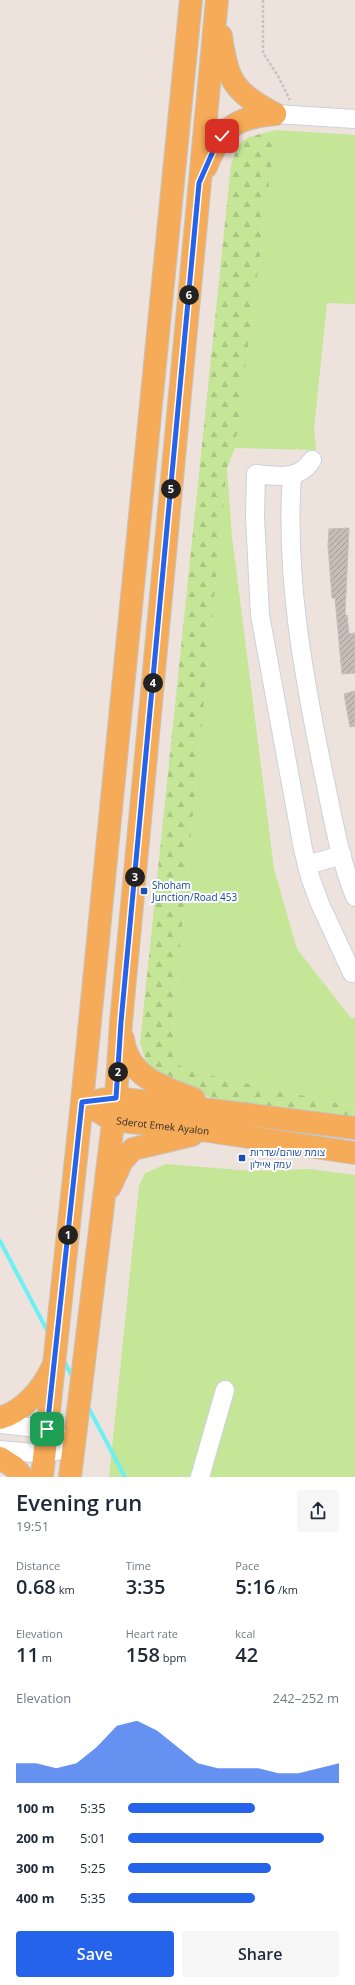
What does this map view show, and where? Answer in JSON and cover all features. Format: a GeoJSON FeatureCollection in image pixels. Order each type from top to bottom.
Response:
{"type":"FeatureCollection","features":[{"type":"Feature","properties":{"kind":"main road"},"geometry":{"type":"LineString","coordinates":[[42,1477],[82,1102],[191,0]]}},
{"type":"Feature","properties":{"kind":"main road"},"geometry":{"type":"LineString","coordinates":[[217,5],[225,64],[234,84],[244,95],[275,114]]}},
{"type":"Feature","properties":{"kind":"main road"},"geometry":{"type":"LineString","coordinates":[[70,1477],[116,1098],[121,1022],[217,5]]}},
{"type":"Feature","properties":{"kind":"main road"},"geometry":{"type":"LineString","coordinates":[[199,183],[214,149],[231,126],[249,118],[275,114]]}},
{"type":"Feature","properties":{"kind":"main road"},"geometry":{"type":"LineString","coordinates":[[121,1022],[124,1047],[138,1072],[159,1086],[227,1111]]}},
{"type":"Feature","properties":{"kind":"main road","name":"Sderot Emek Ayalon"},"geometry":{"type":"LineString","coordinates":[[82,1102],[116,1098],[355,1128]]}},
{"type":"Feature","properties":{"kind":"main road","name":"Sderot Emek Ayalon"},"geometry":{"type":"LineString","coordinates":[[82,1102],[113,1120],[209,1131],[355,1152]]}},
{"type":"Feature","properties":{"kind":"main road"},"geometry":{"type":"LineString","coordinates":[[102,1208],[122,1161],[133,1150],[209,1131]]}},
{"type":"Feature","properties":{"kind":"main road"},"geometry":{"type":"LineString","coordinates":[[0,1418],[18,1409],[30,1399],[47,1378],[54,1364]]}},
{"type":"Feature","properties":{"kind":"main road"},"geometry":{"type":"LineString","coordinates":[[0,1458],[14,1467],[23,1477]]}},
{"type":"Feature","properties":{"kind":"street"},"geometry":{"type":"LineString","coordinates":[[275,114],[355,119]]}},
{"type":"Feature","properties":{"kind":"street"},"geometry":{"type":"LineString","coordinates":[[312,460],[301,472],[292,475],[256,474],[256,564],[260,615],[267,658],[307,865],[323,912],[352,973]]}},
{"type":"Feature","properties":{"kind":"street"},"geometry":{"type":"LineString","coordinates":[[292,475],[290,536],[296,619],[310,707],[342,855],[355,897]]}},
{"type":"Feature","properties":{"kind":"street"},"geometry":{"type":"LineString","coordinates":[[307,865],[342,855]]}},
{"type":"Feature","properties":{"kind":"street"},"geometry":{"type":"LineString","coordinates":[[200,1477],[225,1390]]}},
{"type":"Feature","properties":{"kind":"street"},"geometry":{"type":"LineString","coordinates":[[0,1424],[47,1429],[74,1446]]}},
{"type":"Feature","properties":{"kind":"street"},"geometry":{"type":"LineString","coordinates":[[0,1450],[45,1454],[74,1446]]}},
{"type":"Feature","properties":{"kind":"path"},"geometry":{"type":"LineString","coordinates":[[263,0],[263,53],[278,76],[297,116]]}},
{"type":"Feature","properties":{"kind":"green space"},"geometry":{"type":"Polygon","coordinates":[[[276,130],[355,135],[355,304],[327,303],[314,429],[316,450],[235,448],[276,130]]]}},
{"type":"Feature","properties":{"kind":"green space"},"geometry":{"type":"Polygon","coordinates":[[[276,130],[235,448],[227,468],[174,1006],[173,1048],[179,1065],[187,1070],[355,1107],[355,1122],[232,1104],[174,1086],[148,1067],[140,1043],[231,165],[238,147],[242,142],[251,137],[276,130]]]}},
{"type":"Feature","properties":{"kind":"green space"},"geometry":{"type":"Polygon","coordinates":[[[227,468],[232,537],[274,869],[297,949],[351,1018],[355,1018],[355,1107],[187,1070],[179,1065],[173,1048],[174,1006],[227,468]]]}},
{"type":"Feature","properties":{"kind":"green space"},"geometry":{"type":"Polygon","coordinates":[[[166,1164],[252,1171],[310,1169],[355,1175],[355,1477],[109,1477],[139,1186],[145,1173],[166,1164]]]}},
{"type":"Feature","properties":{"kind":"building"},"geometry":{"type":"Polygon","coordinates":[[[349,528],[345,615],[347,615],[349,634],[355,633],[355,673],[342,674],[335,598],[332,598],[328,545],[329,529],[349,528]]]}},
{"type":"Feature","properties":{"kind":"building"},"geometry":{"type":"Polygon","coordinates":[[[355,691],[355,726],[350,727],[344,694],[355,691]]]}},
{"type":"Feature","properties":{"kind":"waterway"},"geometry":{"type":"LineString","coordinates":[[0,1241],[49,1334]]}},
{"type":"Feature","properties":{"kind":"waterway"},"geometry":{"type":"LineString","coordinates":[[63,1359],[74,1380]]}},
{"type":"Feature","properties":{"kind":"waterway"},"geometry":{"type":"LineString","coordinates":[[87,1405],[125,1477]]}},
{"type":"Feature","properties":{"kind":"place","name":"Shoham Junction/Road 453"},"geometry":{"type":"Point","coordinates":[144,891]}},
{"type":"Feature","properties":{"kind":"place","name":"צומת שוהם/שדרות עמק איילון"},"geometry":{"type":"Point","coordinates":[242,1158]}},
{"type":"Feature","properties":{"kind":"route"},"geometry":{"type":"LineString","coordinates":[[47,1429],[82,1102],[116,1098],[121,1022],[199,183],[214,149],[222,136]]}}]}
